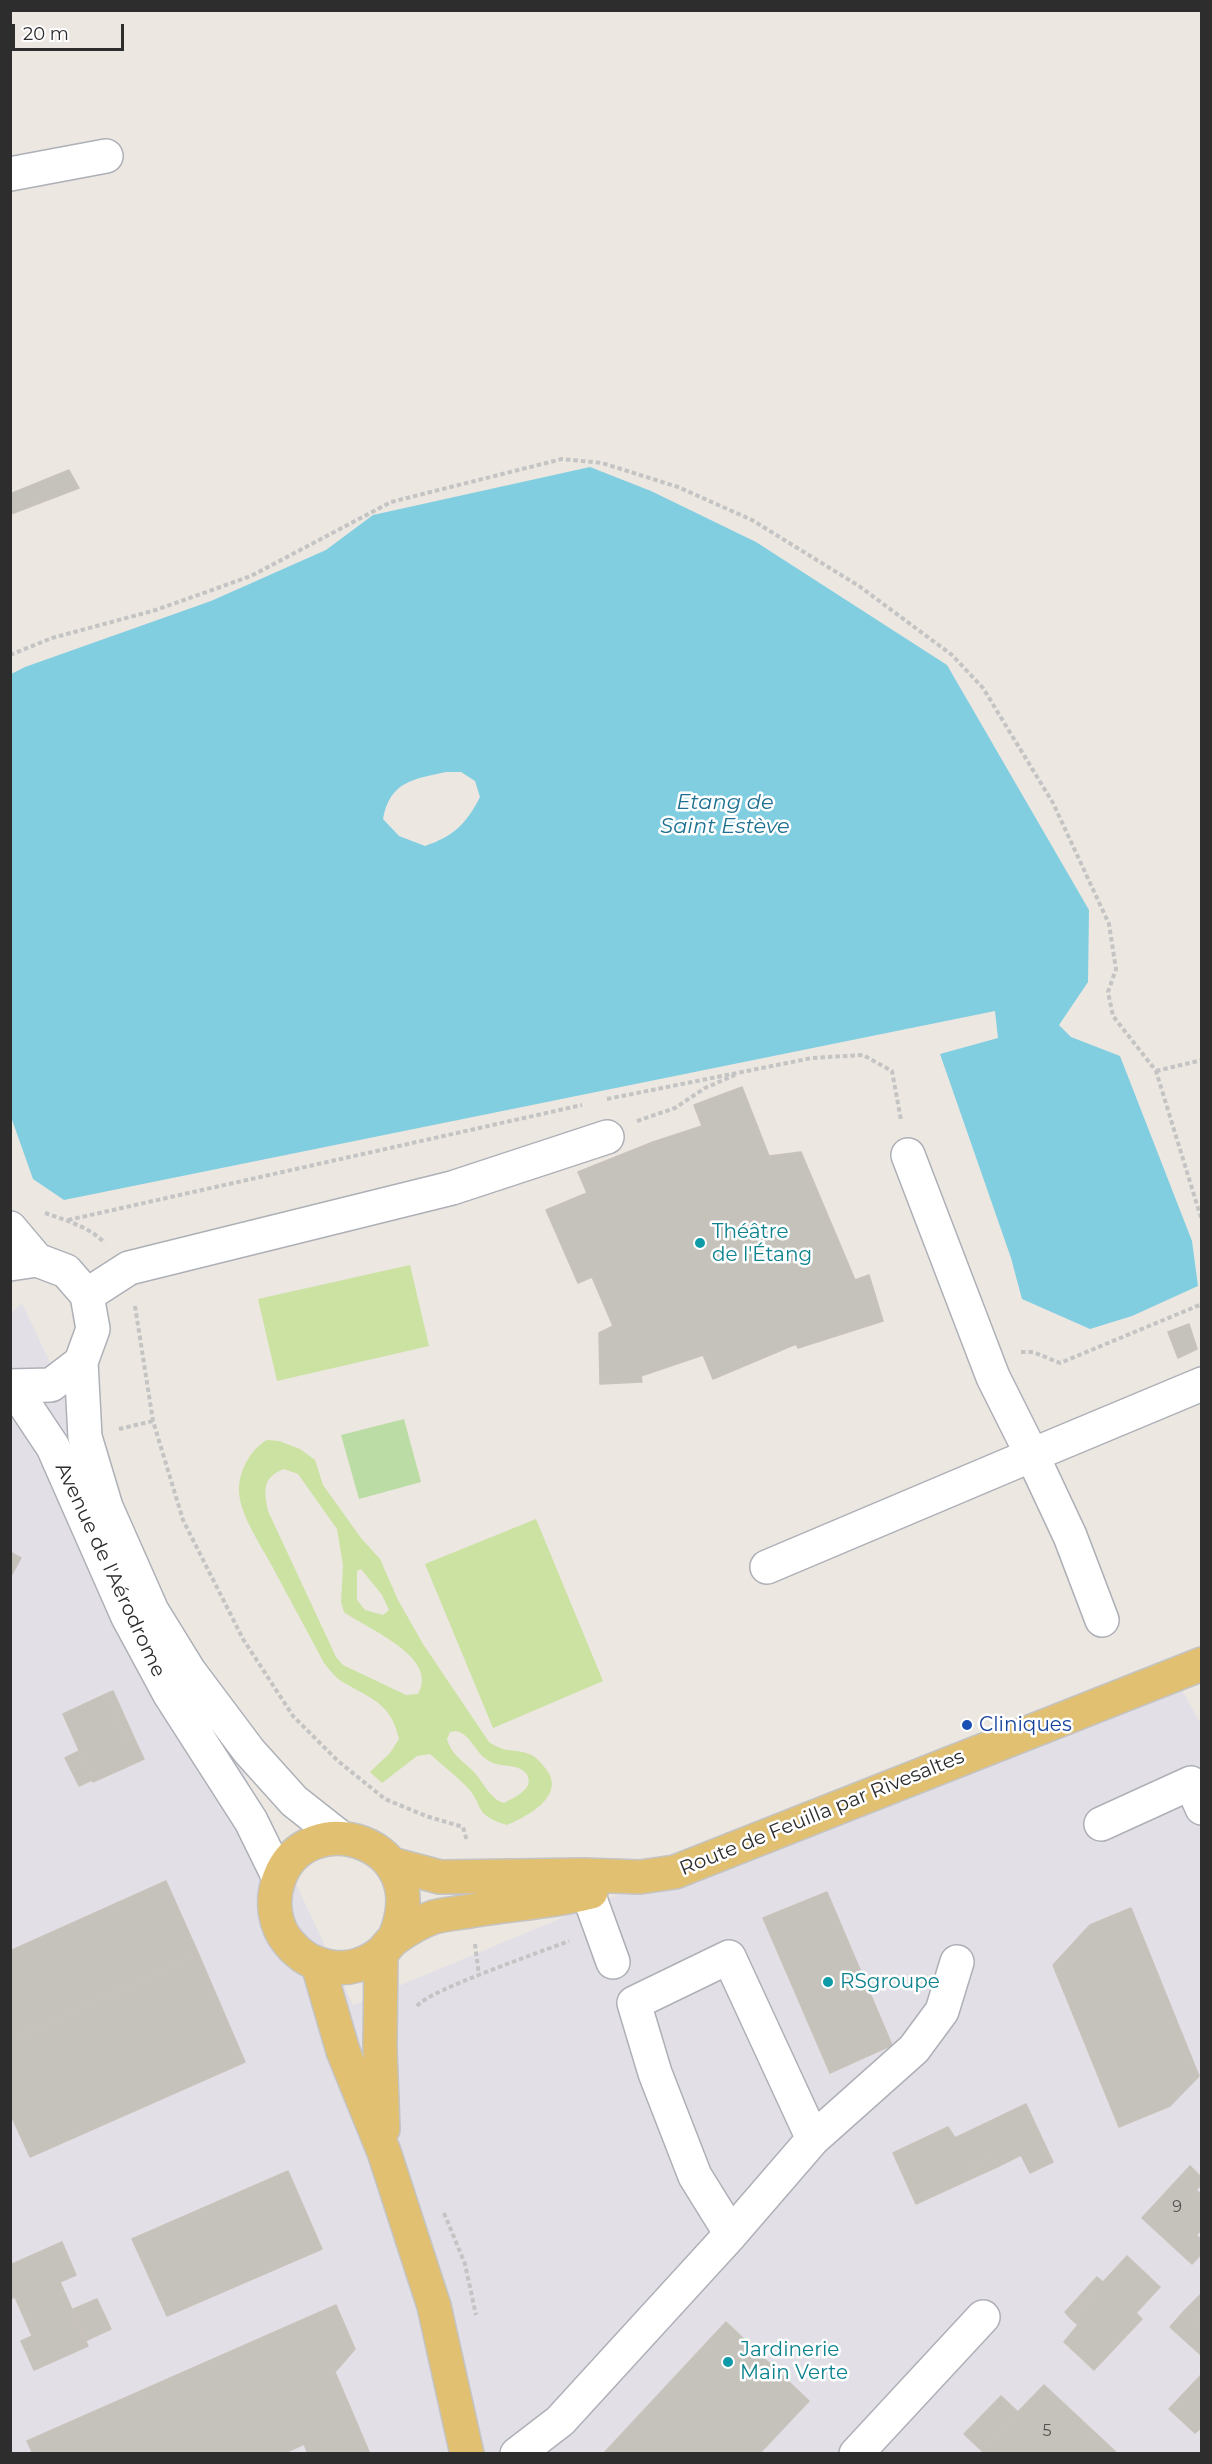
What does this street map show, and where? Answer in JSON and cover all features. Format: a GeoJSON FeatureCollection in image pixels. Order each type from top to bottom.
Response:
{"type":"FeatureCollection","features":[{"type":"Feature","properties":{"kind":"main road","name":"Route de Feuilla par Rivesaltes"},"geometry":{"type":"LineString","coordinates":[[391,1863],[440,1877],[583,1875],[640,1877],[675,1872],[1202,1664]]}},
{"type":"Feature","properties":{"kind":"main road"},"geometry":{"type":"LineString","coordinates":[[384,2152],[380,2047],[387,1946],[402,1921],[405,1901],[400,1881],[391,1863],[377,1850],[360,1841],[341,1838],[322,1840],[303,1848],[289,1862],[279,1878],[274,1899],[276,1920],[285,1939],[300,1955],[318,1965],[340,1968],[362,1965],[387,1946],[434,1917],[588,1893],[640,1877]]}},
{"type":"Feature","properties":{"kind":"main road"},"geometry":{"type":"LineString","coordinates":[[318,1965],[343,2051],[384,2152],[434,2306],[467,2454]]}},
{"type":"Feature","properties":{"kind":"street"},"geometry":{"type":"LineString","coordinates":[[10,174],[106,156]]}},
{"type":"Feature","properties":{"kind":"street"},"geometry":{"type":"LineString","coordinates":[[87,1294],[129,1268],[452,1188],[607,1137]]}},
{"type":"Feature","properties":{"kind":"street"},"geometry":{"type":"LineString","coordinates":[[908,1155],[983,1354],[1070,1536],[1102,1620]]}},
{"type":"Feature","properties":{"kind":"street"},"geometry":{"type":"LineString","coordinates":[[10,1228],[24,1262],[66,1271],[87,1294],[93,1329],[81,1362],[51,1385],[12,1387]]}},
{"type":"Feature","properties":{"kind":"street","name":"Avenue de l'Aérodrome"},"geometry":{"type":"LineString","coordinates":[[81,1362],[85,1437],[106,1507],[152,1611],[189,1671],[249,1751],[294,1801],[341,1838]]}},
{"type":"Feature","properties":{"kind":"street"},"geometry":{"type":"LineString","coordinates":[[767,1567],[1202,1384]]}},
{"type":"Feature","properties":{"kind":"street","name":"Avenue de l'Aérodrome"},"geometry":{"type":"LineString","coordinates":[[12,1387],[53,1447],[128,1617],[169,1693],[251,1821],[279,1878]]}},
{"type":"Feature","properties":{"kind":"street"},"geometry":{"type":"LineString","coordinates":[[1101,1824],[1191,1783],[1202,1808]]}},
{"type":"Feature","properties":{"kind":"street"},"geometry":{"type":"LineString","coordinates":[[588,1893],[613,1962]]}},
{"type":"Feature","properties":{"kind":"street"},"geometry":{"type":"LineString","coordinates":[[731,2234],[695,2176],[655,2073],[634,2003],[729,1957],[813,2139]]}},
{"type":"Feature","properties":{"kind":"street"},"geometry":{"type":"LineString","coordinates":[[517,2454],[560,2421],[731,2234],[813,2139],[914,2049],[942,2011],[957,1962]]}},
{"type":"Feature","properties":{"kind":"street"},"geometry":{"type":"LineString","coordinates":[[856,2454],[983,2317]]}},
{"type":"Feature","properties":{"kind":"path"},"geometry":{"type":"LineString","coordinates":[[10,655],[52,638],[156,610],[251,576],[391,502],[562,459],[602,462],[678,487],[752,520],[859,586],[952,655],[983,688],[1053,803],[1109,924],[1116,969],[1107,992],[1113,1016],[1156,1071],[1202,1221]]}},
{"type":"Feature","properties":{"kind":"path"},"geometry":{"type":"LineString","coordinates":[[1156,1071],[1202,1060]]}},
{"type":"Feature","properties":{"kind":"path"},"geometry":{"type":"LineString","coordinates":[[607,1137],[635,1122],[675,1108],[705,1088],[744,1071]]}},
{"type":"Feature","properties":{"kind":"path"},"geometry":{"type":"LineString","coordinates":[[983,1354],[1033,1352],[1059,1363],[1202,1304]]}},
{"type":"Feature","properties":{"kind":"path"},"geometry":{"type":"LineString","coordinates":[[153,1422],[183,1520],[243,1639],[293,1716],[338,1761],[385,1799],[426,1816],[463,1827],[467,1835]]}},
{"type":"Feature","properties":{"kind":"path"},"geometry":{"type":"LineString","coordinates":[[411,2014],[420,2001],[445,1989],[600,1929]]}},
{"type":"Feature","properties":{"kind":"shaded area"},"geometry":{"type":"Polygon","coordinates":[[[22,1303],[353,2005],[1168,1665],[1202,1726],[1201,2453],[11,2454],[10,1314],[22,1303]]]}},
{"type":"Feature","properties":{"kind":"green space"},"geometry":{"type":"Polygon","coordinates":[[[410,1265],[429,1346],[277,1381],[258,1299],[410,1265]]]}},
{"type":"Feature","properties":{"kind":"green space"},"geometry":{"type":"Polygon","coordinates":[[[404,1419],[421,1482],[359,1499],[341,1435],[404,1419]]]}},
{"type":"Feature","properties":{"kind":"green space"},"geometry":{"type":"Polygon","coordinates":[[[267,1440],[279,1441],[300,1449],[315,1460],[323,1485],[361,1538],[380,1559],[398,1600],[423,1644],[489,1742],[501,1748],[532,1755],[546,1769],[551,1779],[551,1788],[542,1804],[533,1811],[507,1825],[488,1817],[480,1809],[465,1785],[430,1754],[417,1756],[382,1783],[370,1772],[390,1753],[399,1739],[385,1709],[378,1702],[341,1681],[324,1663],[251,1529],[239,1490],[241,1475],[247,1461],[267,1440]],[[284,1469],[272,1476],[266,1486],[268,1511],[336,1657],[343,1665],[406,1695],[418,1694],[422,1681],[419,1668],[410,1656],[344,1612],[341,1602],[343,1565],[337,1529],[298,1474],[284,1469]],[[361,1569],[357,1571],[357,1600],[365,1610],[383,1615],[389,1610],[382,1595],[361,1569]],[[450,1732],[447,1739],[451,1749],[499,1801],[504,1803],[517,1796],[528,1786],[529,1782],[523,1770],[490,1762],[461,1733],[450,1732]]]}},
{"type":"Feature","properties":{"kind":"green space"},"geometry":{"type":"Polygon","coordinates":[[[536,1519],[603,1681],[493,1728],[425,1564],[536,1519]]]}},
{"type":"Feature","properties":{"kind":"water","name":"Etang de Saint Estève"},"geometry":{"type":"Polygon","coordinates":[[[590,467],[651,491],[756,542],[947,665],[1089,910],[1088,982],[1059,1025],[1071,1037],[1120,1056],[1192,1241],[1198,1286],[1132,1316],[1090,1329],[1022,1299],[1011,1258],[940,1054],[998,1038],[995,1011],[64,1200],[33,1179],[10,1114],[11,674],[211,601],[326,550],[373,515],[590,467]],[[446,772],[405,784],[391,797],[383,819],[399,836],[425,846],[444,838],[464,822],[480,797],[475,781],[461,772],[446,772]]]}},
{"type":"Feature","properties":{"kind":"building"},"geometry":{"type":"Polygon","coordinates":[[[69,470],[79,488],[11,514],[10,494],[69,470]]]}},
{"type":"Feature","properties":{"kind":"building","name":"Théâtre de l'Étang"},"geometry":{"type":"Polygon","coordinates":[[[742,1087],[769,1156],[801,1152],[855,1280],[869,1275],[883,1321],[798,1348],[796,1344],[713,1379],[703,1355],[641,1376],[642,1382],[600,1384],[599,1333],[613,1326],[592,1277],[578,1283],[546,1210],[587,1193],[578,1172],[653,1142],[702,1126],[694,1105],[742,1087]]]}},
{"type":"Feature","properties":{"kind":"building"},"geometry":{"type":"Polygon","coordinates":[[[1189,1324],[1197,1349],[1178,1358],[1168,1332],[1189,1324]]]}},
{"type":"Feature","properties":{"kind":"building"},"geometry":{"type":"Polygon","coordinates":[[[10,1552],[21,1558],[10,1578],[10,1552]]]}},
{"type":"Feature","properties":{"kind":"building"},"geometry":{"type":"Polygon","coordinates":[[[113,1691],[136,1742],[129,1744],[106,1694],[113,1691]]]}},
{"type":"Feature","properties":{"kind":"building"},"geometry":{"type":"Polygon","coordinates":[[[106,1694],[129,1744],[136,1742],[144,1759],[93,1782],[63,1714],[106,1694]]]}},
{"type":"Feature","properties":{"kind":"building"},"geometry":{"type":"Polygon","coordinates":[[[79,1751],[92,1780],[79,1786],[65,1758],[79,1751]]]}},
{"type":"Feature","properties":{"kind":"building"},"geometry":{"type":"Polygon","coordinates":[[[166,1881],[199,1955],[10,2040],[10,1951],[166,1881]]]}},
{"type":"Feature","properties":{"kind":"building","name":"RSgroupe"},"geometry":{"type":"Polygon","coordinates":[[[827,1892],[892,2045],[830,2073],[763,1918],[827,1892]]]}},
{"type":"Feature","properties":{"kind":"building"},"geometry":{"type":"Polygon","coordinates":[[[1131,1908],[1199,2076],[1170,2106],[1119,2127],[1053,1965],[1090,1925],[1131,1908]]]}},
{"type":"Feature","properties":{"kind":"building"},"geometry":{"type":"Polygon","coordinates":[[[199,1955],[245,2062],[30,2157],[10,2113],[10,2040],[199,1955]]]}},
{"type":"Feature","properties":{"kind":"building"},"geometry":{"type":"Polygon","coordinates":[[[1026,2104],[1053,2162],[1030,2173],[1021,2155],[997,2167],[991,2156],[972,2165],[977,2176],[916,2204],[893,2153],[948,2127],[955,2138],[1026,2104]]]}},
{"type":"Feature","properties":{"kind":"building"},"geometry":{"type":"Polygon","coordinates":[[[991,2156],[997,2167],[977,2176],[972,2165],[991,2156]]]}},
{"type":"Feature","properties":{"kind":"building"},"geometry":{"type":"Polygon","coordinates":[[[1190,2166],[1202,2178],[1202,2184],[1196,2190],[1202,2195],[1202,2230],[1196,2235],[1202,2240],[1202,2253],[1192,2264],[1142,2218],[1190,2166]]]}},
{"type":"Feature","properties":{"kind":"building"},"geometry":{"type":"Polygon","coordinates":[[[288,2171],[322,2249],[167,2316],[132,2239],[288,2171]]]}},
{"type":"Feature","properties":{"kind":"building"},"geometry":{"type":"Polygon","coordinates":[[[62,2242],[76,2275],[60,2282],[88,2346],[34,2370],[21,2341],[32,2336],[15,2297],[10,2299],[10,2265],[62,2242]]]}},
{"type":"Feature","properties":{"kind":"building"},"geometry":{"type":"Polygon","coordinates":[[[1127,2256],[1160,2287],[1136,2313],[1142,2319],[1094,2370],[1064,2342],[1078,2325],[1070,2318],[1127,2256]]]}},
{"type":"Feature","properties":{"kind":"building"},"geometry":{"type":"Polygon","coordinates":[[[1097,2277],[1103,2282],[1070,2318],[1065,2312],[1097,2277]]]}},
{"type":"Feature","properties":{"kind":"building"},"geometry":{"type":"Polygon","coordinates":[[[1202,2293],[1202,2325],[1185,2310],[1202,2293]]]}},
{"type":"Feature","properties":{"kind":"building"},"geometry":{"type":"Polygon","coordinates":[[[97,2299],[111,2329],[85,2341],[71,2310],[97,2299]]]}},
{"type":"Feature","properties":{"kind":"building"},"geometry":{"type":"Polygon","coordinates":[[[336,2305],[355,2349],[335,2372],[370,2454],[308,2454],[304,2444],[283,2454],[33,2454],[27,2441],[336,2305]]]}},
{"type":"Feature","properties":{"kind":"building"},"geometry":{"type":"Polygon","coordinates":[[[1185,2310],[1202,2325],[1202,2356],[1170,2327],[1185,2310]]]}},
{"type":"Feature","properties":{"kind":"building","name":"Jardinerie Main Verte"},"geometry":{"type":"Polygon","coordinates":[[[726,2322],[809,2401],[759,2454],[603,2454],[726,2322]]]}},
{"type":"Feature","properties":{"kind":"building"},"geometry":{"type":"Polygon","coordinates":[[[1202,2374],[1202,2427],[1195,2433],[1169,2409],[1202,2374]]]}},
{"type":"Feature","properties":{"kind":"building"},"geometry":{"type":"Polygon","coordinates":[[[1044,2385],[1118,2454],[985,2454],[981,2450],[1044,2385]]]}},
{"type":"Feature","properties":{"kind":"building"},"geometry":{"type":"Polygon","coordinates":[[[1001,2396],[1018,2412],[981,2450],[964,2434],[1001,2396]]]}},
{"type":"Feature","properties":{"kind":"place","name":"Théâtre de l'Étang"},"geometry":{"type":"Point","coordinates":[700,1243]}},
{"type":"Feature","properties":{"kind":"place","name":"Cliniques"},"geometry":{"type":"Point","coordinates":[967,1725]}},
{"type":"Feature","properties":{"kind":"place","name":"RSgroupe"},"geometry":{"type":"Point","coordinates":[828,1982]}},
{"type":"Feature","properties":{"kind":"place","name":"Jardinerie Main Verte"},"geometry":{"type":"Point","coordinates":[728,2362]}}]}
